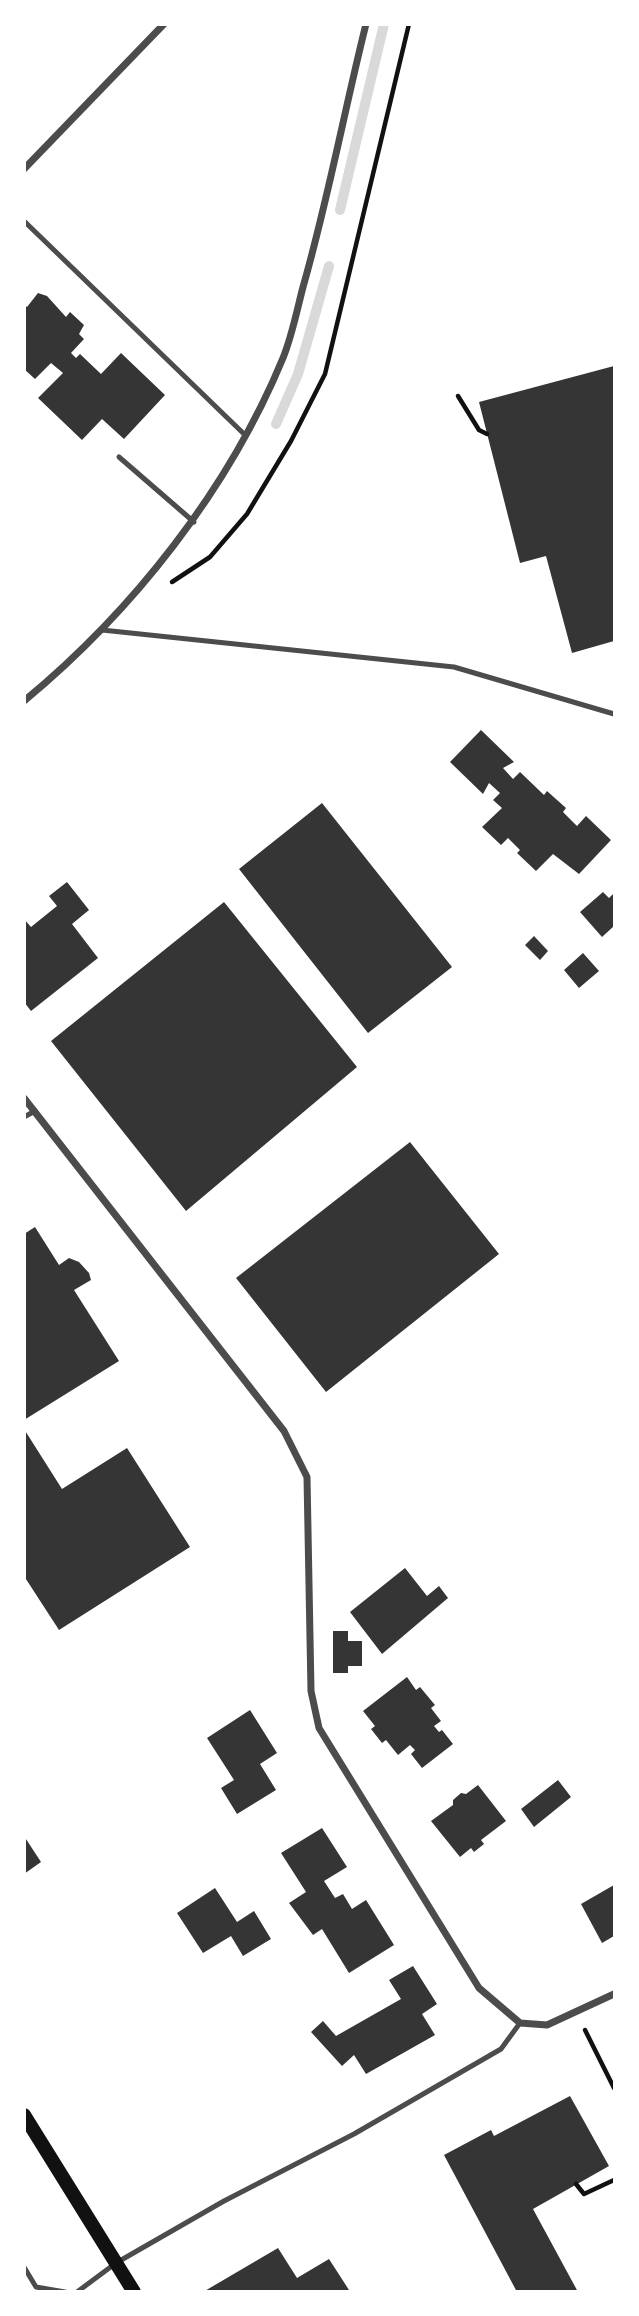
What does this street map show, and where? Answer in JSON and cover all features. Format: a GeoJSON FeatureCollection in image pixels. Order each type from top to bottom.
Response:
{"type":"FeatureCollection","features":[{"type":"Feature","properties":{"kind":"main road"},"geometry":{"type":"LineString","coordinates":[[24,2115],[134,2291]]}},
{"type":"Feature","properties":{"kind":"street"},"geometry":{"type":"LineString","coordinates":[[24,169],[164,24]]}},
{"type":"Feature","properties":{"kind":"street"},"geometry":{"type":"LineString","coordinates":[[24,701],[102,630],[194,522],[284,357],[318,236],[366,24]]}},
{"type":"Feature","properties":{"kind":"street"},"geometry":{"type":"LineString","coordinates":[[24,1098],[284,1431],[307,1477],[311,1691],[319,1728],[479,1988],[520,2023],[547,2025],[614,1994]]}},
{"type":"Feature","properties":{"kind":"lane"},"geometry":{"type":"LineString","coordinates":[[24,220],[244,434]]}},
{"type":"Feature","properties":{"kind":"lane"},"geometry":{"type":"LineString","coordinates":[[119,457],[194,522]]}},
{"type":"Feature","properties":{"kind":"lane"},"geometry":{"type":"LineString","coordinates":[[102,630],[454,667],[614,714]]}},
{"type":"Feature","properties":{"kind":"lane"},"geometry":{"type":"LineString","coordinates":[[24,1117],[35,1111]]}},
{"type":"Feature","properties":{"kind":"lane"},"geometry":{"type":"LineString","coordinates":[[77,2291],[116,2263],[224,2201],[354,2134],[501,2049],[520,2023]]}},
{"type":"Feature","properties":{"kind":"lane"},"geometry":{"type":"LineString","coordinates":[[24,2267],[36,2287],[65,2291]]}},
{"type":"Feature","properties":{"kind":"path"},"geometry":{"type":"LineString","coordinates":[[458,396],[479,430],[487,434]]}},
{"type":"Feature","properties":{"kind":"path"},"geometry":{"type":"LineString","coordinates":[[575,2011],[614,2088]]}},
{"type":"Feature","properties":{"kind":"path"},"geometry":{"type":"LineString","coordinates":[[576,2184],[584,2194],[614,2180]]}},
{"type":"Feature","properties":{"kind":"building"},"geometry":{"type":"Polygon","coordinates":[[[38,293],[47,296],[66,317],[70,312],[84,325],[79,334],[84,339],[71,353],[76,358],[80,354],[101,374],[121,353],[165,395],[124,439],[102,419],[82,440],[38,398],[63,373],[51,363],[35,379],[24,369],[24,305],[27,307],[38,293]]]}},
{"type":"Feature","properties":{"kind":"building"},"geometry":{"type":"Polygon","coordinates":[[[614,366],[614,641],[572,653],[546,556],[520,563],[479,402],[614,366]]]}},
{"type":"Feature","properties":{"kind":"building"},"geometry":{"type":"Polygon","coordinates":[[[481,730],[514,762],[503,768],[513,779],[520,772],[544,795],[547,791],[566,808],[563,812],[577,826],[586,816],[611,840],[579,874],[553,854],[536,871],[517,853],[520,850],[508,838],[501,845],[482,827],[502,808],[493,800],[500,793],[489,783],[483,794],[450,762],[481,730]]]}},
{"type":"Feature","properties":{"kind":"building"},"geometry":{"type":"Polygon","coordinates":[[[322,803],[452,967],[368,1033],[239,869],[322,803]]]}},
{"type":"Feature","properties":{"kind":"building"},"geometry":{"type":"Polygon","coordinates":[[[67,882],[89,910],[72,924],[98,958],[31,1011],[24,1002],[24,919],[31,927],[57,906],[49,896],[67,882]]]}},
{"type":"Feature","properties":{"kind":"building"},"geometry":{"type":"Polygon","coordinates":[[[603,892],[609,898],[614,893],[614,926],[602,937],[580,912],[603,892]]]}},
{"type":"Feature","properties":{"kind":"building"},"geometry":{"type":"Polygon","coordinates":[[[224,902],[357,1067],[186,1211],[51,1041],[224,902]]]}},
{"type":"Feature","properties":{"kind":"building"},"geometry":{"type":"Polygon","coordinates":[[[534,936],[548,951],[540,960],[525,945],[534,936]]]}},
{"type":"Feature","properties":{"kind":"building"},"geometry":{"type":"Polygon","coordinates":[[[583,953],[599,971],[579,988],[564,970],[583,953]]]}},
{"type":"Feature","properties":{"kind":"building"},"geometry":{"type":"Polygon","coordinates":[[[410,1142],[499,1254],[326,1392],[236,1278],[410,1142]]]}},
{"type":"Feature","properties":{"kind":"building"},"geometry":{"type":"Polygon","coordinates":[[[35,1227],[59,1265],[69,1258],[79,1262],[89,1273],[91,1280],[74,1290],[119,1361],[24,1420],[24,1234],[35,1227]]]}},
{"type":"Feature","properties":{"kind":"building"},"geometry":{"type":"Polygon","coordinates":[[[24,1429],[62,1489],[127,1448],[190,1547],[59,1630],[24,1576],[24,1429]]]}},
{"type":"Feature","properties":{"kind":"building"},"geometry":{"type":"Polygon","coordinates":[[[405,1568],[427,1596],[439,1586],[448,1598],[382,1654],[350,1612],[405,1568]]]}},
{"type":"Feature","properties":{"kind":"building"},"geometry":{"type":"Polygon","coordinates":[[[333,1631],[348,1631],[348,1641],[362,1641],[362,1666],[348,1666],[348,1673],[333,1673],[333,1631]]]}},
{"type":"Feature","properties":{"kind":"building"},"geometry":{"type":"Polygon","coordinates":[[[407,1677],[416,1690],[420,1687],[435,1705],[431,1708],[441,1721],[434,1726],[439,1732],[442,1730],[453,1744],[422,1768],[411,1754],[415,1750],[410,1745],[398,1755],[386,1740],[382,1743],[371,1729],[375,1726],[363,1711],[407,1677]]]}},
{"type":"Feature","properties":{"kind":"building"},"geometry":{"type":"Polygon","coordinates":[[[250,1710],[277,1753],[260,1764],[276,1790],[237,1814],[221,1788],[234,1780],[207,1738],[250,1710]]]}},
{"type":"Feature","properties":{"kind":"building"},"geometry":{"type":"Polygon","coordinates":[[[558,1780],[571,1797],[534,1827],[521,1809],[558,1780]]]}},
{"type":"Feature","properties":{"kind":"building"},"geometry":{"type":"Polygon","coordinates":[[[478,1785],[506,1821],[481,1840],[484,1844],[474,1852],[471,1848],[460,1857],[431,1821],[453,1805],[453,1800],[461,1793],[466,1794],[478,1785]]]}},
{"type":"Feature","properties":{"kind":"building"},"geometry":{"type":"Polygon","coordinates":[[[322,1828],[347,1867],[324,1881],[335,1898],[343,1894],[352,1909],[366,1900],[394,1945],[349,1973],[322,1929],[313,1935],[289,1903],[306,1892],[281,1853],[322,1828]]]}},
{"type":"Feature","properties":{"kind":"building"},"geometry":{"type":"Polygon","coordinates":[[[24,1836],[41,1862],[24,1874],[24,1836]]]}},
{"type":"Feature","properties":{"kind":"building"},"geometry":{"type":"Polygon","coordinates":[[[614,1885],[614,1936],[602,1943],[581,1904],[614,1885]]]}},
{"type":"Feature","properties":{"kind":"building"},"geometry":{"type":"Polygon","coordinates":[[[215,1888],[237,1922],[254,1911],[271,1939],[243,1956],[231,1936],[203,1953],[177,1913],[215,1888]]]}},
{"type":"Feature","properties":{"kind":"building"},"geometry":{"type":"Polygon","coordinates":[[[413,1966],[437,2004],[422,2014],[435,2035],[366,2074],[354,2055],[342,2066],[311,2032],[323,2021],[336,2036],[401,1999],[389,1980],[413,1966]]]}},
{"type":"Feature","properties":{"kind":"building"},"geometry":{"type":"Polygon","coordinates":[[[570,2096],[609,2166],[533,2209],[578,2292],[517,2292],[444,2155],[491,2130],[494,2136],[570,2096]]]}},
{"type":"Feature","properties":{"kind":"building"},"geometry":{"type":"Polygon","coordinates":[[[278,2248],[297,2278],[329,2259],[349,2290],[203,2292],[278,2248]]]}},
{"type":"Feature","properties":{"kind":"waterway"},"geometry":{"type":"LineString","coordinates":[[340,210],[384,24]]}},
{"type":"Feature","properties":{"kind":"waterway"},"geometry":{"type":"LineString","coordinates":[[276,424],[298,374],[329,266]]}}]}
